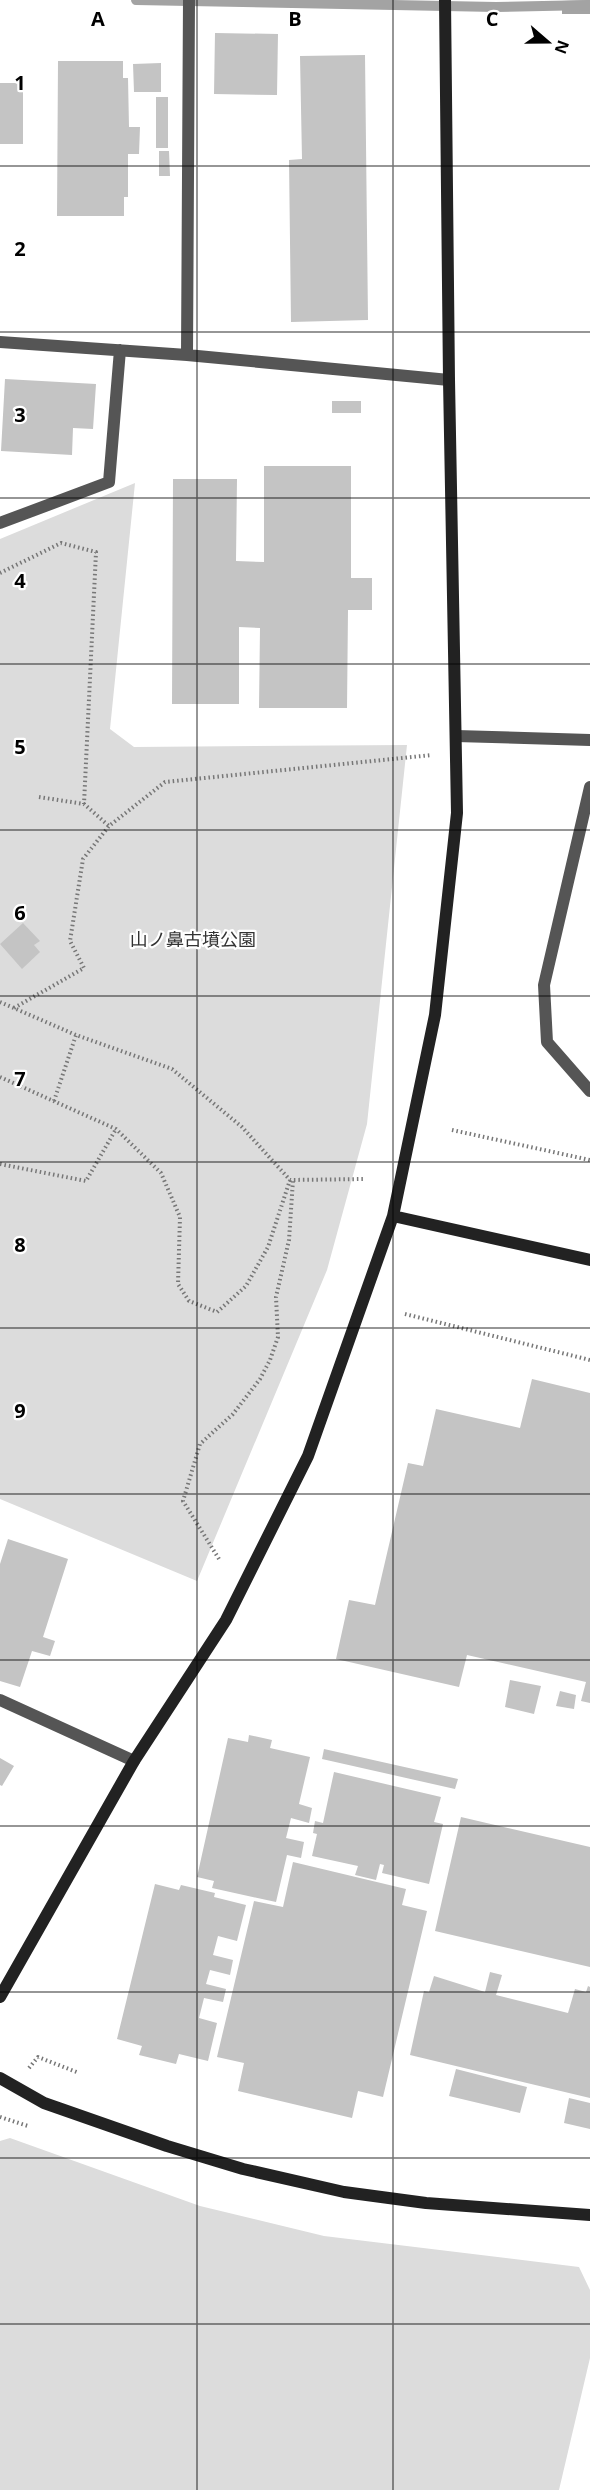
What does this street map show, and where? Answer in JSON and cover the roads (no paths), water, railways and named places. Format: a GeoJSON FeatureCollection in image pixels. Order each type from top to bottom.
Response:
{"type":"FeatureCollection","features":[{"type":"Feature","properties":{"kind":"street"},"geometry":{"type":"LineString","coordinates":[[187,355],[189,0]]}},
{"type":"Feature","properties":{"kind":"street"},"geometry":{"type":"LineString","coordinates":[[0,1997],[134,1761],[226,1620],[308,1456],[393,1216],[435,1015],[457,813],[448,380],[445,0]]}},
{"type":"Feature","properties":{"kind":"street"},"geometry":{"type":"LineString","coordinates":[[0,342],[187,355],[448,380]]}},
{"type":"Feature","properties":{"kind":"street"},"geometry":{"type":"LineString","coordinates":[[0,523],[109,482],[120,350]]}},
{"type":"Feature","properties":{"kind":"street"},"geometry":{"type":"LineString","coordinates":[[456,736],[590,740]]}},
{"type":"Feature","properties":{"kind":"street"},"geometry":{"type":"LineString","coordinates":[[590,787],[544,985],[547,1042],[590,1091]]}},
{"type":"Feature","properties":{"kind":"street"},"geometry":{"type":"LineString","coordinates":[[393,1216],[590,1260]]}},
{"type":"Feature","properties":{"kind":"street"},"geometry":{"type":"LineString","coordinates":[[0,1700],[134,1761]]}},
{"type":"Feature","properties":{"kind":"street"},"geometry":{"type":"LineString","coordinates":[[0,2078],[44,2103],[167,2146],[243,2169],[344,2192],[426,2203],[590,2216]]}},
{"type":"Feature","properties":{"kind":"waterway"},"geometry":{"type":"LineString","coordinates":[[136,0],[496,7],[590,5]]}},
{"type":"Feature","properties":{"kind":"park label","name":"山ノ鼻古墳公園"},"geometry":{"type":"Point","coordinates":[193,940]}}]}
